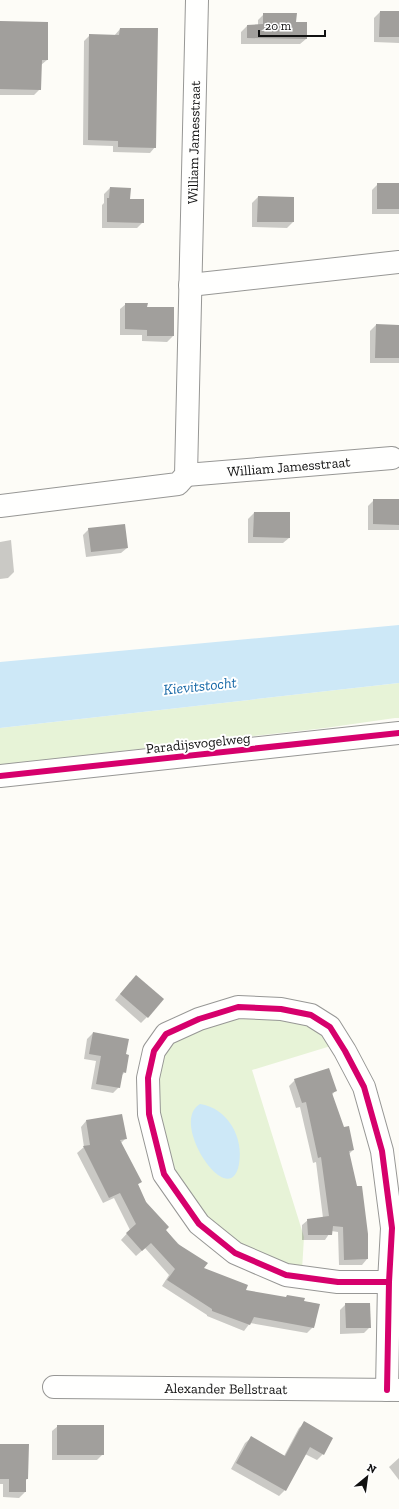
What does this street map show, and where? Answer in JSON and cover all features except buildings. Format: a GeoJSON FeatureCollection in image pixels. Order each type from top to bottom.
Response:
{"type":"FeatureCollection","features":[{"type":"Feature","properties":{"kind":"street","name":"William Jamesstraat"},"geometry":{"type":"LineString","coordinates":[[186,476],[197,0]]}},
{"type":"Feature","properties":{"kind":"street"},"geometry":{"type":"LineString","coordinates":[[190,285],[399,262]]}},
{"type":"Feature","properties":{"kind":"street","name":"William Jamesstraat"},"geometry":{"type":"LineString","coordinates":[[0,506],[178,484],[186,476],[392,458]]}},
{"type":"Feature","properties":{"kind":"street","name":"Paradijsvogelweg"},"geometry":{"type":"LineString","coordinates":[[0,776],[399,733]]}},
{"type":"Feature","properties":{"kind":"street"},"geometry":{"type":"LineString","coordinates":[[389,1282],[338,1282],[286,1275],[235,1254],[199,1224],[164,1174],[149,1114],[149,1071],[154,1051],[166,1034],[199,1019],[238,1007],[281,1009],[311,1015],[330,1027],[364,1087],[382,1151],[392,1228],[389,1282],[393,1390]]}},
{"type":"Feature","properties":{"kind":"street","name":"Alexander Bellstraat"},"geometry":{"type":"LineString","coordinates":[[54,1387],[393,1390]]}},
{"type":"Feature","properties":{"kind":"green space"},"geometry":{"type":"Polygon","coordinates":[[[399,683],[399,718],[325,728],[0,765],[0,728],[399,683]]]}},
{"type":"Feature","properties":{"kind":"green space"},"geometry":{"type":"Polygon","coordinates":[[[265,1015],[302,1023],[318,1031],[334,1045],[252,1070],[304,1237],[302,1270],[233,1243],[204,1220],[168,1166],[157,1125],[160,1053],[169,1041],[229,1017],[265,1015]]]}},
{"type":"Feature","properties":{"kind":"water","name":"Kievitstocht"},"geometry":{"type":"Polygon","coordinates":[[[399,625],[399,683],[0,728],[0,662],[399,625]]]}},
{"type":"Feature","properties":{"kind":"water"},"geometry":{"type":"Polygon","coordinates":[[[200,1104],[219,1111],[232,1126],[239,1144],[240,1154],[239,1164],[233,1177],[225,1178],[214,1172],[204,1160],[196,1144],[191,1128],[192,1114],[200,1104]]]}},
{"type":"Feature","properties":{"kind":"cycle path"},"geometry":{"type":"LineString","coordinates":[[0,776],[399,733]]}},
{"type":"Feature","properties":{"kind":"cycle path"},"geometry":{"type":"LineString","coordinates":[[387,1390],[389,1282],[392,1228],[382,1151],[364,1087],[345,1051],[330,1027],[311,1015],[281,1009],[238,1007],[199,1019],[166,1034],[154,1051],[148,1078],[149,1114],[164,1174],[199,1224],[235,1253],[286,1275],[338,1282],[389,1282]]}}]}
